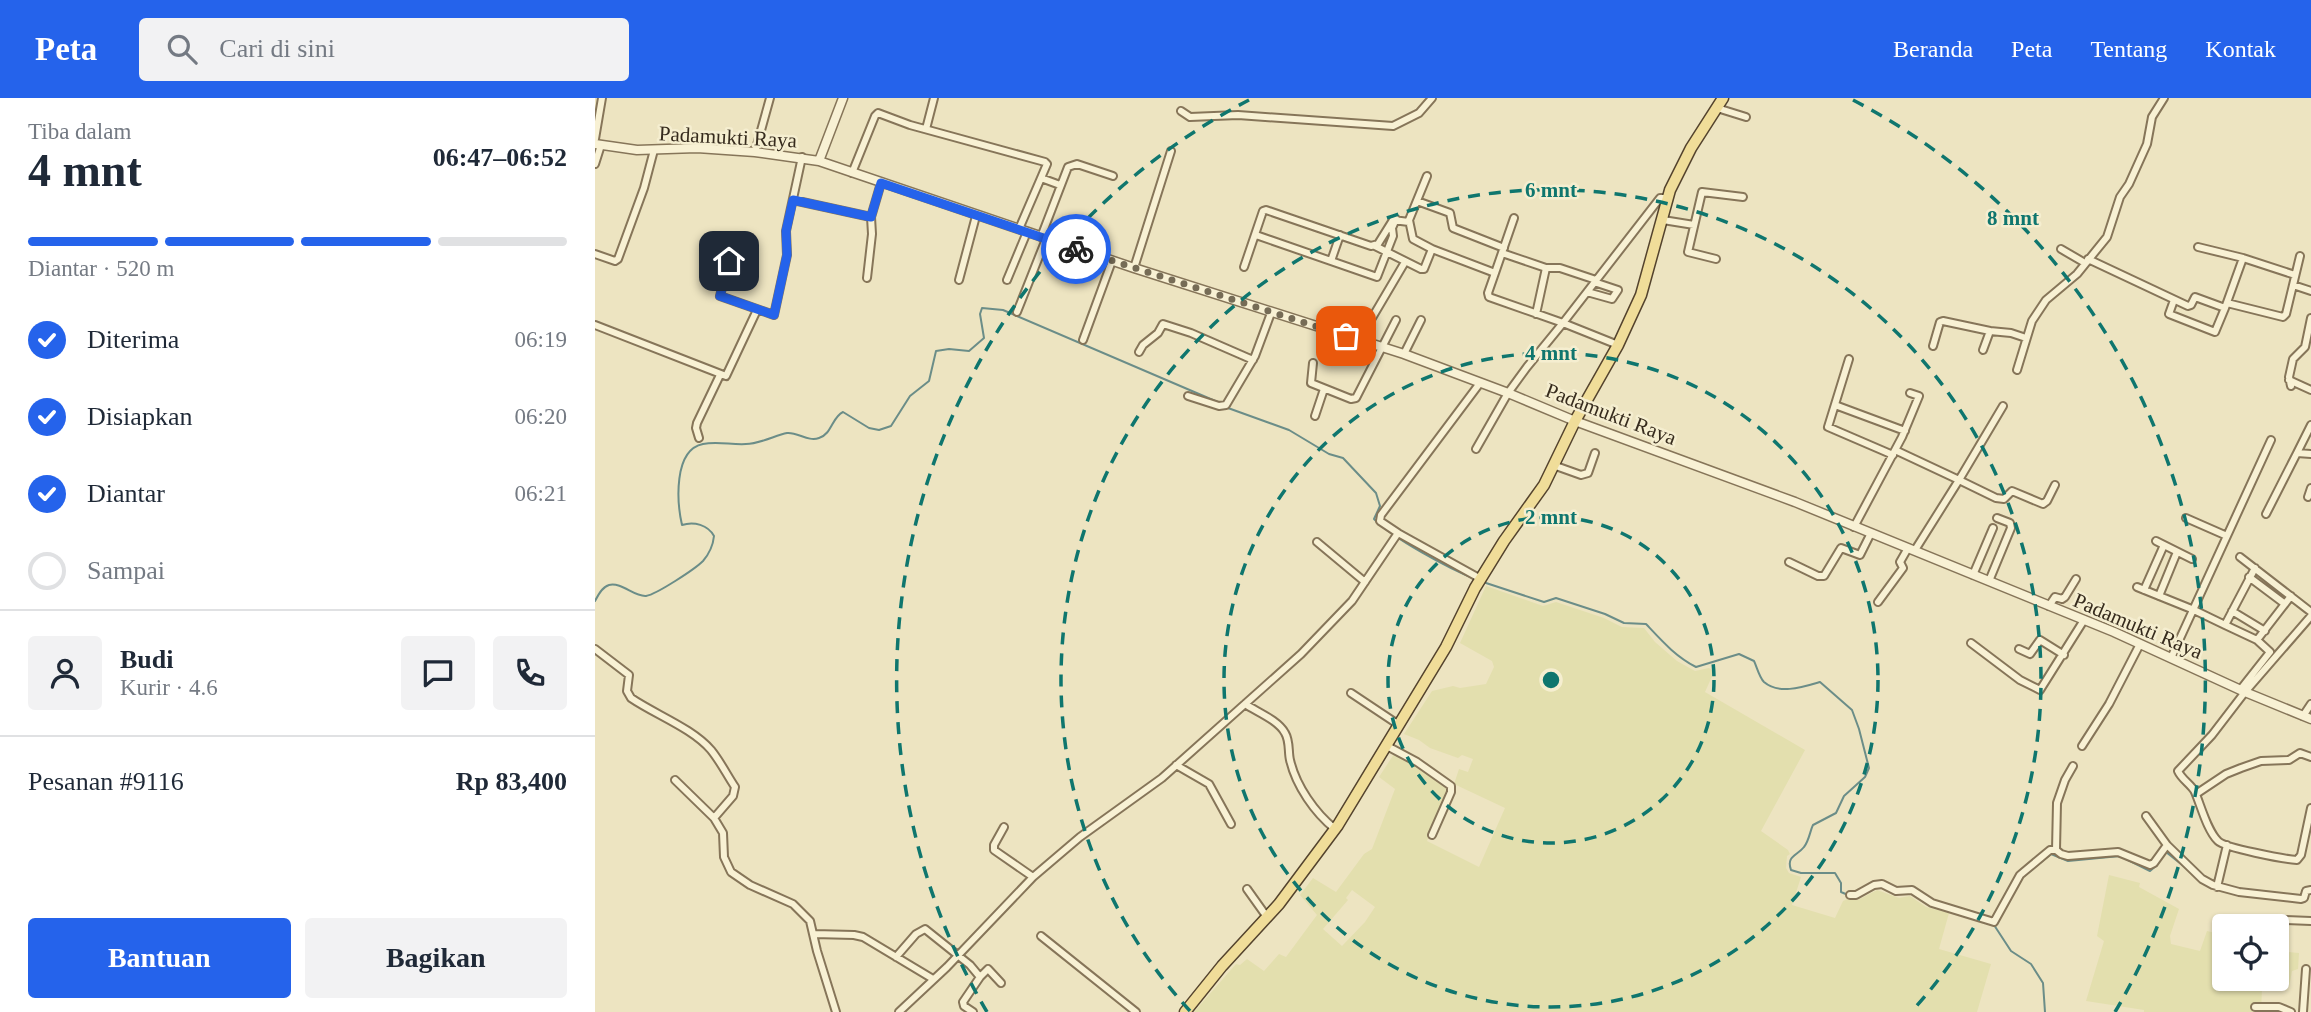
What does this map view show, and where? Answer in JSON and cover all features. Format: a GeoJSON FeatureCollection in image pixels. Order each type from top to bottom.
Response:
{"type":"FeatureCollection","features":[{"type":"Feature","properties":{"kind":"main road"},"geometry":{"type":"LineString","coordinates":[[1185,1012],[1267,917],[1335,829],[1400,725],[1504,541],[1544,485],[1575,421],[1618,345],[1641,295],[1668,198],[1691,148],[1723,98]]}},
{"type":"Feature","properties":{"kind":"street"},"geometry":{"type":"LineString","coordinates":[[595,164],[602,98]]}},
{"type":"Feature","properties":{"kind":"street"},"geometry":{"type":"LineString","coordinates":[[755,152],[770,98]]}},
{"type":"Feature","properties":{"kind":"street"},"geometry":{"type":"LineString","coordinates":[[819,161],[843,98]]}},
{"type":"Feature","properties":{"kind":"street"},"geometry":{"type":"LineString","coordinates":[[926,129],[934,98]]}},
{"type":"Feature","properties":{"kind":"street"},"geometry":{"type":"LineString","coordinates":[[1181,111],[1190,117],[1238,116],[1393,125],[1419,113],[1432,98]]}},
{"type":"Feature","properties":{"kind":"street"},"geometry":{"type":"LineString","coordinates":[[2017,370],[2032,321],[2049,296],[2071,281],[2107,237],[2120,197],[2129,184],[2147,144],[2152,117],[2164,98]]}},
{"type":"Feature","properties":{"kind":"street"},"geometry":{"type":"LineString","coordinates":[[1717,108],[1746,117]]}},
{"type":"Feature","properties":{"kind":"street"},"geometry":{"type":"LineString","coordinates":[[852,173],[877,113],[1045,162],[1047,164],[1007,280]]}},
{"type":"Feature","properties":{"kind":"street","name":"Padamukti Raya"},"geometry":{"type":"LineString","coordinates":[[597,143],[654,152],[697,148],[755,152],[819,161],[1112,261],[1404,354],[1575,421],[1795,502],[2140,644],[2242,691],[2307,717]]}},
{"type":"Feature","properties":{"kind":"street"},"geometry":{"type":"LineString","coordinates":[[1134,268],[1171,151]]}},
{"type":"Feature","properties":{"kind":"street"},"geometry":{"type":"LineString","coordinates":[[595,254],[615,261],[618,259],[654,152]]}},
{"type":"Feature","properties":{"kind":"street"},"geometry":{"type":"LineString","coordinates":[[729,261],[719,295],[773,315],[787,255],[786,231],[802,159]]}},
{"type":"Feature","properties":{"kind":"street"},"geometry":{"type":"LineString","coordinates":[[1017,313],[1068,167],[1077,164],[1113,177]]}},
{"type":"Feature","properties":{"kind":"street"},"geometry":{"type":"LineString","coordinates":[[1427,176],[1409,222],[1413,239],[1432,250],[1495,272]]}},
{"type":"Feature","properties":{"kind":"street"},"geometry":{"type":"LineString","coordinates":[[1041,178],[1060,185]]}},
{"type":"Feature","properties":{"kind":"street"},"geometry":{"type":"LineString","coordinates":[[867,278],[872,234],[871,217],[881,183]]}},
{"type":"Feature","properties":{"kind":"street"},"geometry":{"type":"LineString","coordinates":[[1716,259],[1688,252],[1702,191],[1743,197]]}},
{"type":"Feature","properties":{"kind":"street"},"geometry":{"type":"LineString","coordinates":[[1476,449],[1508,393],[1527,367],[1660,198],[1668,198]]}},
{"type":"Feature","properties":{"kind":"street"},"geometry":{"type":"LineString","coordinates":[[793,200],[871,217]]}},
{"type":"Feature","properties":{"kind":"street"},"geometry":{"type":"LineString","coordinates":[[1417,201],[1450,214],[1453,217],[1453,228],[1503,251],[1546,268],[1558,268],[1618,290],[1612,299],[1587,292]]}},
{"type":"Feature","properties":{"kind":"street"},"geometry":{"type":"LineString","coordinates":[[1244,267],[1263,211],[1266,210],[1375,246],[1423,270],[1432,250]]}},
{"type":"Feature","properties":{"kind":"street"},"geometry":{"type":"LineString","coordinates":[[959,280],[976,216]]}},
{"type":"Feature","properties":{"kind":"street"},"geometry":{"type":"LineString","coordinates":[[1514,218],[1488,293],[1489,297],[1618,345]]}},
{"type":"Feature","properties":{"kind":"street"},"geometry":{"type":"LineString","coordinates":[[1375,246],[1389,222],[1396,219],[1409,222]]}},
{"type":"Feature","properties":{"kind":"street"},"geometry":{"type":"LineString","coordinates":[[1256,235],[1377,277],[1393,236],[1392,228],[1396,219]]}},
{"type":"Feature","properties":{"kind":"street"},"geometry":{"type":"LineString","coordinates":[[1663,220],[1694,225]]}},
{"type":"Feature","properties":{"kind":"street"},"geometry":{"type":"LineString","coordinates":[[1332,261],[1341,235]]}},
{"type":"Feature","properties":{"kind":"street"},"geometry":{"type":"LineString","coordinates":[[2197,247],[2221,251],[2295,275]]}},
{"type":"Feature","properties":{"kind":"street"},"geometry":{"type":"LineString","coordinates":[[2060,249],[2190,306],[2195,297],[2283,317],[2300,256]]}},
{"type":"Feature","properties":{"kind":"street"},"geometry":{"type":"LineString","coordinates":[[2174,300],[2169,314],[2215,332],[2243,258]]}},
{"type":"Feature","properties":{"kind":"street"},"geometry":{"type":"LineString","coordinates":[[1083,340],[1112,261]]}},
{"type":"Feature","properties":{"kind":"street"},"geometry":{"type":"LineString","coordinates":[[1359,340],[1405,262]]}},
{"type":"Feature","properties":{"kind":"street"},"geometry":{"type":"LineString","coordinates":[[1536,314],[1546,268]]}},
{"type":"Feature","properties":{"kind":"street"},"geometry":{"type":"LineString","coordinates":[[2293,285],[2311,291]]}},
{"type":"Feature","properties":{"kind":"street"},"geometry":{"type":"LineString","coordinates":[[595,326],[726,376],[757,310]]}},
{"type":"Feature","properties":{"kind":"street"},"geometry":{"type":"LineString","coordinates":[[1188,396],[1219,406],[1226,405],[1252,360],[1271,313]]}},
{"type":"Feature","properties":{"kind":"street"},"geometry":{"type":"LineString","coordinates":[[2311,318],[2306,343],[2293,359],[2290,383],[2311,390]]}},
{"type":"Feature","properties":{"kind":"street"},"geometry":{"type":"LineString","coordinates":[[1313,363],[1310,382],[1351,400],[1356,398],[1395,320]]}},
{"type":"Feature","properties":{"kind":"street"},"geometry":{"type":"LineString","coordinates":[[1404,354],[1421,320]]}},
{"type":"Feature","properties":{"kind":"street"},"geometry":{"type":"LineString","coordinates":[[1933,346],[1940,322],[2011,333],[2026,338]]}},
{"type":"Feature","properties":{"kind":"street"},"geometry":{"type":"LineString","coordinates":[[1139,352],[1143,345],[1158,334],[1163,324],[1252,360]]}},
{"type":"Feature","properties":{"kind":"street"},"geometry":{"type":"LineString","coordinates":[[1983,350],[1990,331]]}},
{"type":"Feature","properties":{"kind":"street"},"geometry":{"type":"LineString","coordinates":[[1849,359],[1829,429],[1894,452],[1996,498],[2004,499],[2012,491],[2043,503],[2047,501],[2055,485]]}},
{"type":"Feature","properties":{"kind":"street"},"geometry":{"type":"LineString","coordinates":[[699,438],[697,423],[720,375]]}},
{"type":"Feature","properties":{"kind":"street"},"geometry":{"type":"LineString","coordinates":[[1480,383],[1381,515],[1380,522],[1481,579]]}},
{"type":"Feature","properties":{"kind":"street"},"geometry":{"type":"LineString","coordinates":[[1315,416],[1324,389]]}},
{"type":"Feature","properties":{"kind":"street"},"geometry":{"type":"LineString","coordinates":[[1854,527],[1905,431],[1918,399],[1917,395],[1910,393]]}},
{"type":"Feature","properties":{"kind":"street"},"geometry":{"type":"LineString","coordinates":[[1835,405],[1905,431]]}},
{"type":"Feature","properties":{"kind":"street"},"geometry":{"type":"LineString","coordinates":[[1878,602],[1903,568],[1900,562],[1959,480],[2003,405]]}},
{"type":"Feature","properties":{"kind":"street"},"geometry":{"type":"LineString","coordinates":[[2266,514],[2311,425]]}},
{"type":"Feature","properties":{"kind":"street"},"geometry":{"type":"LineString","coordinates":[[2171,658],[2271,440]]}},
{"type":"Feature","properties":{"kind":"street"},"geometry":{"type":"LineString","coordinates":[[1553,465],[1581,475],[1588,472],[1595,453]]}},
{"type":"Feature","properties":{"kind":"street"},"geometry":{"type":"LineString","coordinates":[[2297,453],[2311,454]]}},
{"type":"Feature","properties":{"kind":"street"},"geometry":{"type":"LineString","coordinates":[[2308,497],[2311,488]]}},
{"type":"Feature","properties":{"kind":"street"},"geometry":{"type":"LineString","coordinates":[[1989,581],[2011,528],[2010,523],[1997,518]]}},
{"type":"Feature","properties":{"kind":"street"},"geometry":{"type":"LineString","coordinates":[[2186,518],[2227,536]]}},
{"type":"Feature","properties":{"kind":"street"},"geometry":{"type":"LineString","coordinates":[[1973,575],[1993,528]]}},
{"type":"Feature","properties":{"kind":"street"},"geometry":{"type":"LineString","coordinates":[[899,1012],[1033,877],[1080,837],[1122,809],[1176,765],[1301,654],[1352,601],[1398,533]]}},
{"type":"Feature","properties":{"kind":"street"},"geometry":{"type":"LineString","coordinates":[[1789,562],[1818,576],[1824,576],[1842,548],[1860,555],[1871,533]]}},
{"type":"Feature","properties":{"kind":"street"},"geometry":{"type":"LineString","coordinates":[[2156,541],[2192,559]]}},
{"type":"Feature","properties":{"kind":"street"},"geometry":{"type":"LineString","coordinates":[[1317,542],[1366,582]]}},
{"type":"Feature","properties":{"kind":"street"},"geometry":{"type":"LineString","coordinates":[[2164,545],[2140,589],[2194,610],[2257,640],[2269,649],[2270,653],[2212,735],[2179,769],[2180,776],[2193,788],[2216,839],[2227,845],[2297,860],[2301,855],[2311,808]]}},
{"type":"Feature","properties":{"kind":"street"},"geometry":{"type":"LineString","coordinates":[[2159,596],[2178,552]]}},
{"type":"Feature","properties":{"kind":"street"},"geometry":{"type":"LineString","coordinates":[[2240,557],[2311,614],[2242,691]]}},
{"type":"Feature","properties":{"kind":"street"},"geometry":{"type":"LineString","coordinates":[[2225,625],[2255,568]]}},
{"type":"Feature","properties":{"kind":"street"},"geometry":{"type":"LineString","coordinates":[[2249,577],[2285,604]]}},
{"type":"Feature","properties":{"kind":"street"},"geometry":{"type":"LineString","coordinates":[[2049,606],[2055,597],[2065,597],[2076,579]]}},
{"type":"Feature","properties":{"kind":"street"},"geometry":{"type":"LineString","coordinates":[[2257,640],[2291,596]]}},
{"type":"Feature","properties":{"kind":"street"},"geometry":{"type":"LineString","coordinates":[[2232,611],[2265,631]]}},
{"type":"Feature","properties":{"kind":"street"},"geometry":{"type":"LineString","coordinates":[[1971,643],[2021,680],[2041,689],[2084,621]]}},
{"type":"Feature","properties":{"kind":"street"},"geometry":{"type":"LineString","coordinates":[[2019,649],[2030,654],[2040,640],[2064,655]]}},
{"type":"Feature","properties":{"kind":"street"},"geometry":{"type":"LineString","coordinates":[[2082,746],[2109,704],[2140,644]]}},
{"type":"Feature","properties":{"kind":"street"},"geometry":{"type":"LineString","coordinates":[[595,649],[629,675],[627,691],[631,698],[691,733],[716,757],[735,791],[714,818]]}},
{"type":"Feature","properties":{"kind":"street"},"geometry":{"type":"LineString","coordinates":[[1352,693],[1400,725]]}},
{"type":"Feature","properties":{"kind":"street"},"geometry":{"type":"LineString","coordinates":[[1245,704],[1280,727],[1286,735],[1290,762],[1296,776],[1319,815],[1335,829]]}},
{"type":"Feature","properties":{"kind":"street"},"geometry":{"type":"LineString","coordinates":[[2307,717],[2311,704]]}},
{"type":"Feature","properties":{"kind":"street"},"geometry":{"type":"LineString","coordinates":[[1387,746],[1417,762],[1451,786],[1451,792],[1432,835]]}},
{"type":"Feature","properties":{"kind":"street"},"geometry":{"type":"LineString","coordinates":[[2196,794],[2226,774],[2261,761],[2289,760],[2298,753],[2311,757]]}},
{"type":"Feature","properties":{"kind":"street"},"geometry":{"type":"LineString","coordinates":[[1176,765],[1209,784],[1231,824]]}},
{"type":"Feature","properties":{"kind":"street"},"geometry":{"type":"LineString","coordinates":[[2056,850],[2057,803],[2073,766]]}},
{"type":"Feature","properties":{"kind":"street"},"geometry":{"type":"LineString","coordinates":[[675,780],[714,818],[723,833],[725,857],[731,872],[750,885],[793,904],[810,921],[836,1012]]}},
{"type":"Feature","properties":{"kind":"street"},"geometry":{"type":"LineString","coordinates":[[2146,816],[2167,845],[2206,882],[2217,887],[2301,899],[2306,891],[2311,890]]}},
{"type":"Feature","properties":{"kind":"street"},"geometry":{"type":"LineString","coordinates":[[1004,827],[994,850],[1033,877]]}},
{"type":"Feature","properties":{"kind":"street"},"geometry":{"type":"LineString","coordinates":[[1850,895],[1882,884],[1896,891],[1912,891],[1932,903],[1994,922],[2020,875],[2050,850],[2068,856],[2118,852],[2150,865],[2167,845]]}},
{"type":"Feature","properties":{"kind":"street"},"geometry":{"type":"LineString","coordinates":[[2217,887],[2227,845]]}},
{"type":"Feature","properties":{"kind":"street"},"geometry":{"type":"LineString","coordinates":[[1247,889],[1267,917]]}},
{"type":"Feature","properties":{"kind":"street"},"geometry":{"type":"LineString","coordinates":[[2289,920],[2311,921]]}},
{"type":"Feature","properties":{"kind":"street"},"geometry":{"type":"LineString","coordinates":[[896,957],[923,929],[927,929],[980,977]]}},
{"type":"Feature","properties":{"kind":"street"},"geometry":{"type":"LineString","coordinates":[[814,934],[863,937],[933,979]]}},
{"type":"Feature","properties":{"kind":"street"},"geometry":{"type":"LineString","coordinates":[[1041,936],[1136,1012]]}},
{"type":"Feature","properties":{"kind":"street"},"geometry":{"type":"LineString","coordinates":[[973,1012],[964,1006],[963,1002],[988,969],[1002,983]]}},
{"type":"Feature","properties":{"kind":"street"},"geometry":{"type":"LineString","coordinates":[[2303,1012],[2306,970]]}},
{"type":"Feature","properties":{"kind":"street"},"geometry":{"type":"LineString","coordinates":[[2255,1007],[2279,1007],[2291,1012]]}},
{"type":"Feature","properties":{"kind":"shaded area"},"geometry":{"type":"Polygon","coordinates":[[[1486,586],[1543,606],[1556,602],[1622,627],[1644,628],[1655,642],[1677,661],[1695,671],[1709,668],[1714,672],[1705,692],[1805,750],[1761,831],[1788,850],[1790,854],[1787,856],[1786,868],[1789,873],[1801,877],[1792,905],[1835,918],[1843,901],[1858,900],[1877,890],[1899,898],[1910,896],[1926,907],[1949,913],[1939,949],[1991,964],[1977,1012],[1194,1012],[1236,964],[1240,965],[1247,959],[1264,971],[1279,954],[1286,957],[1317,915],[1300,895],[1313,878],[1336,892],[1364,854],[1372,849],[1395,789],[1379,777],[1394,754],[1450,788],[1427,841],[1479,867],[1505,808],[1454,784],[1459,769],[1468,772],[1473,759],[1462,755],[1458,758],[1430,748],[1404,734],[1432,691],[1453,686],[1460,688],[1486,684],[1494,667],[1492,661],[1460,643],[1486,586]],[[1352,890],[1346,898],[1348,900],[1323,929],[1342,946],[1375,907],[1352,890]]]}},
{"type":"Feature","properties":{"kind":"shaded area"},"geometry":{"type":"Polygon","coordinates":[[[2109,875],[2140,883],[2139,887],[2179,909],[2170,936],[2171,944],[2200,951],[2207,931],[2212,932],[2212,991],[2262,991],[2261,1012],[2144,1012],[2086,1001],[2104,941],[2097,936],[2109,875]]]}},
{"type":"Feature","properties":{"kind":"shaded area"},"geometry":{"type":"Polygon","coordinates":[[[2289,952],[2299,953],[2298,969],[2292,971],[2289,987],[2289,952]]]}},
{"type":"Feature","properties":{"kind":"waterway"},"geometry":{"type":"LineString","coordinates":[[595,601],[602,589],[609,585],[619,586],[641,596],[651,594],[699,565],[707,556],[714,536],[700,525],[682,525],[680,515],[679,478],[686,456],[693,448],[708,443],[751,444],[787,433],[811,439],[819,438],[827,433],[843,412],[869,428],[879,430],[891,426],[910,396],[929,381],[936,351],[969,351],[984,338],[980,314],[982,308],[1003,310],[1220,403]]}},
{"type":"Feature","properties":{"kind":"waterway"},"geometry":{"type":"LineString","coordinates":[[1228,408],[1289,430],[1329,454],[1343,458],[1376,493],[1380,506],[1374,519],[1422,552],[1475,579]]}},
{"type":"Feature","properties":{"kind":"waterway"},"geometry":{"type":"LineString","coordinates":[[1483,582],[1544,602],[1556,598],[1624,623],[1646,624],[1675,653],[1696,667],[1739,654],[1754,661],[1762,680],[1770,686],[1791,689],[1820,682],[1852,710],[1869,768],[1865,777],[1844,796],[1836,813],[1813,825],[1806,845],[1791,859],[1790,865],[1791,870],[1801,873],[1835,873],[1841,883],[1841,892],[1848,895]]}},
{"type":"Feature","properties":{"kind":"waterway"},"geometry":{"type":"LineString","coordinates":[[2166,852],[2186,868]]}},
{"type":"Feature","properties":{"kind":"waterway"},"geometry":{"type":"LineString","coordinates":[[2024,876],[2051,854],[2068,861],[2120,856],[2150,871],[2157,865]]}},
{"type":"Feature","properties":{"kind":"waterway"},"geometry":{"type":"LineString","coordinates":[[1994,925],[2011,951],[2031,964],[2043,983],[2045,1012]]}},
{"type":"Feature","properties":{"kind":"way so far"},"geometry":{"type":"LineString","coordinates":[[1076,249],[1346,336]]}},
{"type":"Feature","properties":{"kind":"route"},"geometry":{"type":"LineString","coordinates":[[729,261],[720,296],[774,315],[787,255],[786,231],[793,200],[871,217],[881,183],[1076,249]]}}]}
